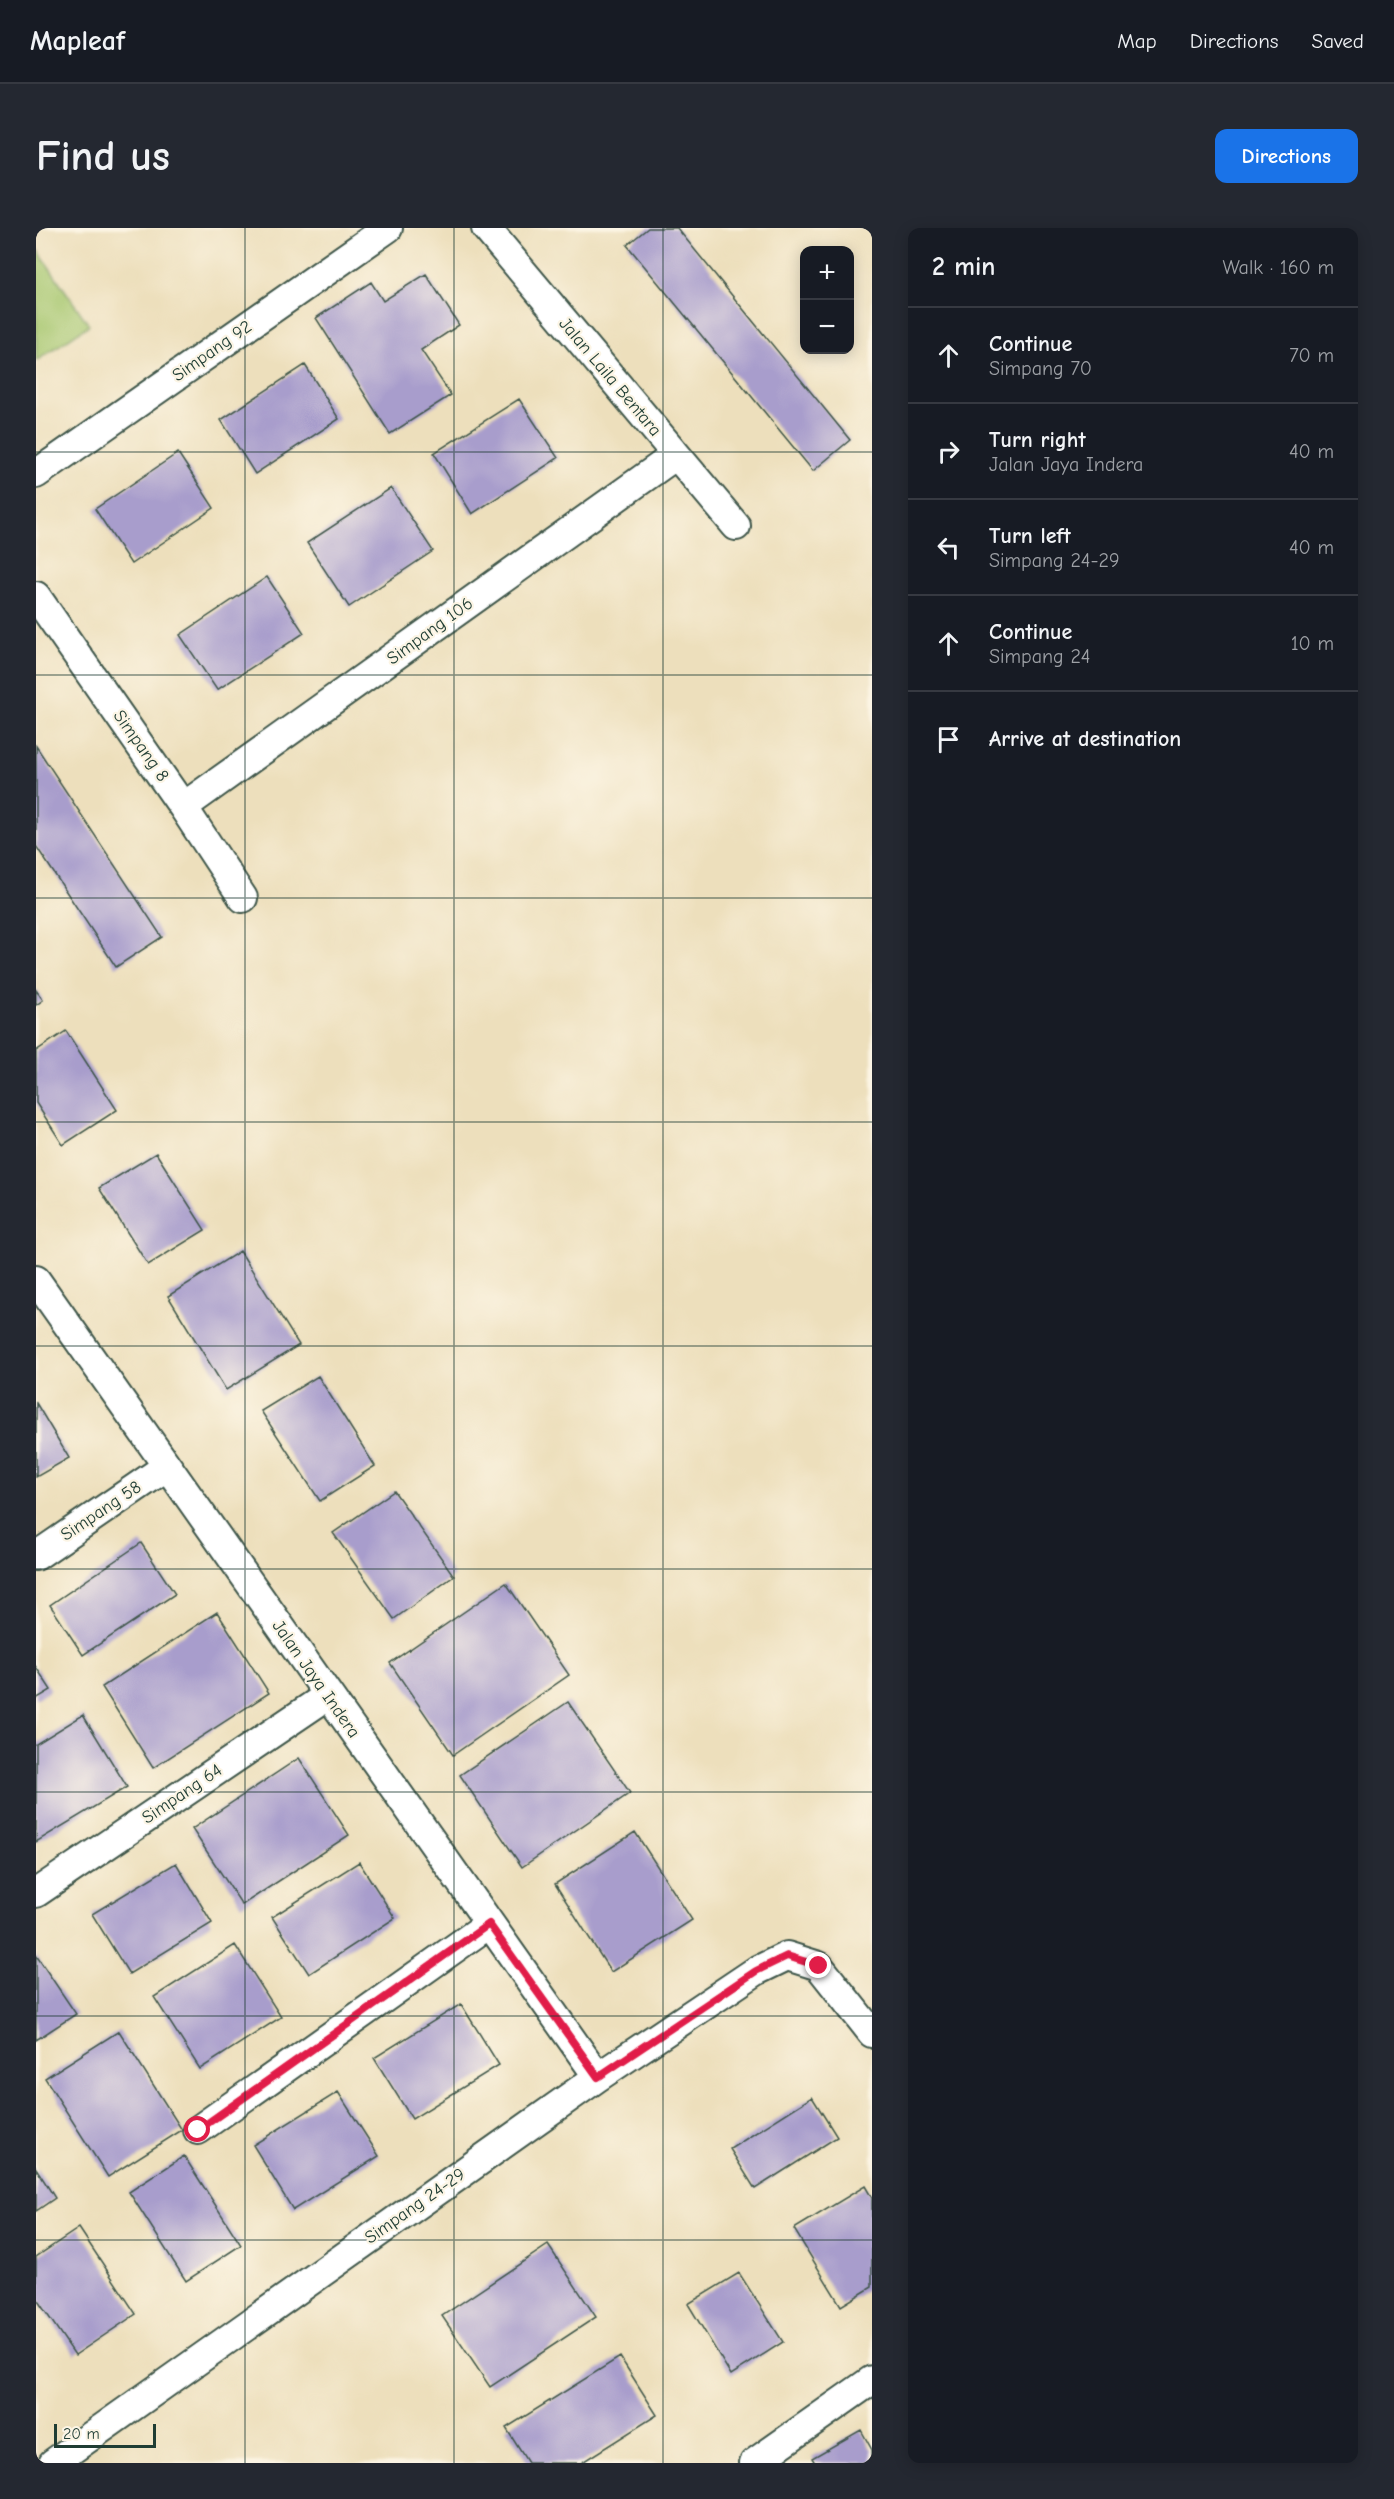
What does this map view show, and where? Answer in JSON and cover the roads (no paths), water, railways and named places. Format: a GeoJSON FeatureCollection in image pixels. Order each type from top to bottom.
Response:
{"type":"FeatureCollection","features":[{"type":"Feature","properties":{"kind":"street","name":"Simpang 92"},"geometry":{"type":"LineString","coordinates":[[36,474],[388,228]]}},
{"type":"Feature","properties":{"kind":"street","name":"Jalan Laila Bentara"},"geometry":{"type":"LineString","coordinates":[[486,228],[736,526]]}},
{"type":"Feature","properties":{"kind":"street","name":"Simpang 106"},"geometry":{"type":"LineString","coordinates":[[183,807],[676,455]]}},
{"type":"Feature","properties":{"kind":"street","name":"Simpang 8"},"geometry":{"type":"LineString","coordinates":[[36,596],[183,807],[243,898]]}},
{"type":"Feature","properties":{"kind":"street","name":"Jalan Jaya Indera"},"geometry":{"type":"LineString","coordinates":[[36,1280],[327,1696],[598,2077]]}},
{"type":"Feature","properties":{"kind":"street","name":"Simpang 58"},"geometry":{"type":"LineString","coordinates":[[36,1556],[166,1467]]}},
{"type":"Feature","properties":{"kind":"street","name":"Simpang 64"},"geometry":{"type":"LineString","coordinates":[[36,1893],[327,1696]]}},
{"type":"Feature","properties":{"kind":"street"},"geometry":{"type":"LineString","coordinates":[[198,2130],[489,1924]]}},
{"type":"Feature","properties":{"kind":"street","name":"Simpang 24-29"},"geometry":{"type":"LineString","coordinates":[[53,2463],[83,2454],[598,2077],[756,1971],[787,1956],[819,1966],[872,2033]]}},
{"type":"Feature","properties":{"kind":"street"},"geometry":{"type":"LineString","coordinates":[[754,2463],[872,2380]]}}]}
